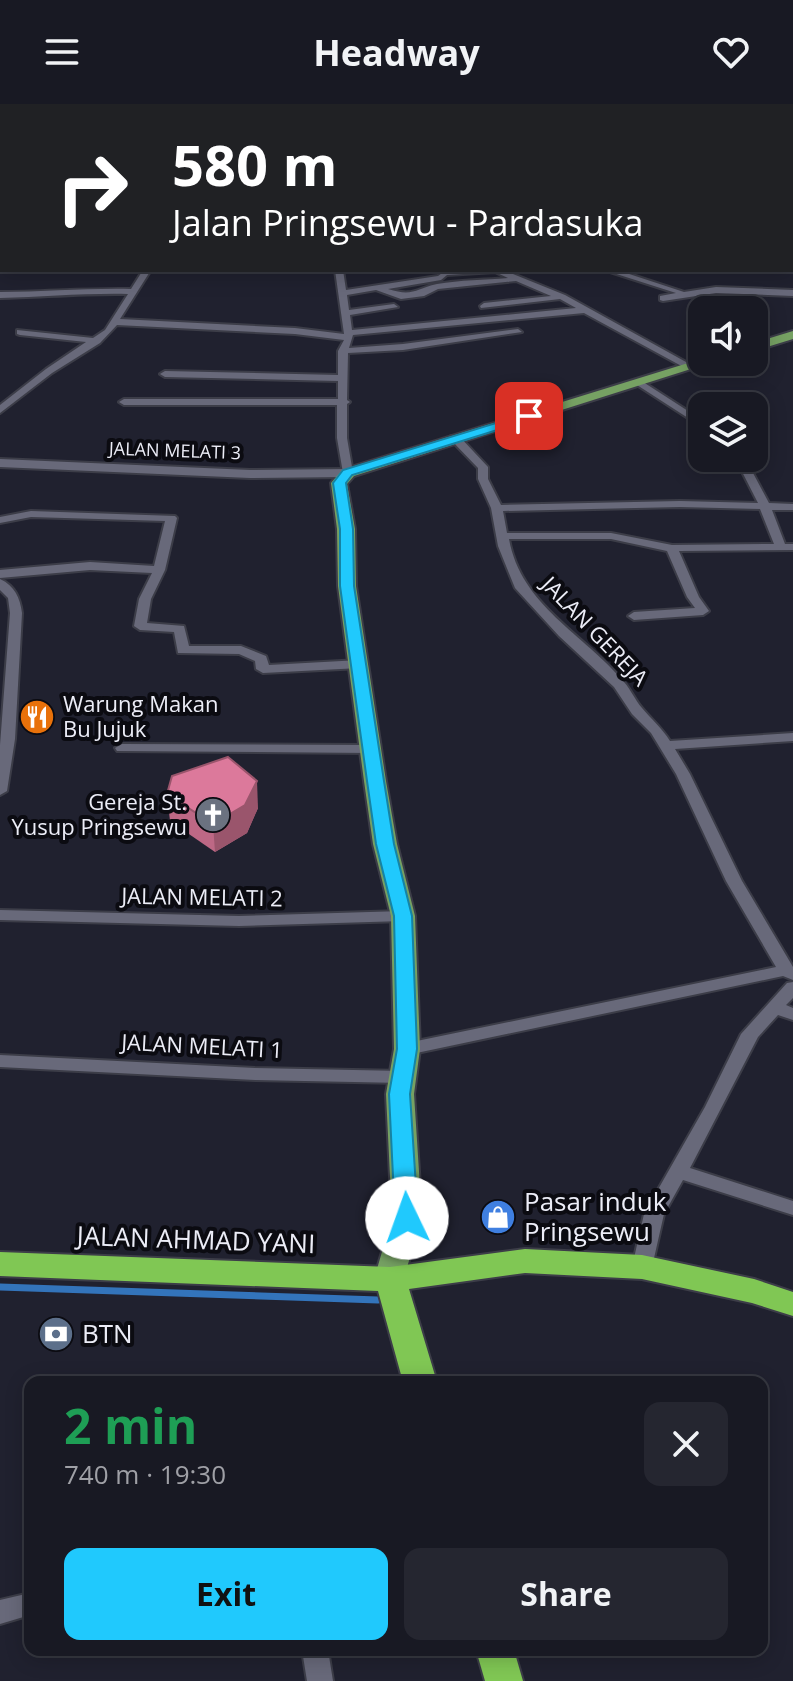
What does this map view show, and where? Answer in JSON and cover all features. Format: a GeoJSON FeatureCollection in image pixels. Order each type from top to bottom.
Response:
{"type":"FeatureCollection","features":[{"type":"Feature","properties":{"kind":"highway","name":"JALAN AHMAD YANI"},"geometry":{"type":"LineString","coordinates":[[0,1264],[390,1279],[525,1261],[642,1267],[754,1291],[793,1304]]}},
{"type":"Feature","properties":{"kind":"highway"},"geometry":{"type":"LineString","coordinates":[[390,1279],[418,1376]]}},
{"type":"Feature","properties":{"kind":"highway"},"geometry":{"type":"LineString","coordinates":[[497,1656],[504,1681]]}},
{"type":"Feature","properties":{"kind":"main road"},"geometry":{"type":"LineString","coordinates":[[768,343],[793,335]]}},
{"type":"Feature","properties":{"kind":"main road"},"geometry":{"type":"LineString","coordinates":[[390,1279],[407,1218],[400,1094],[407,1049],[403,916],[385,844],[347,586],[346,529],[339,483],[348,473],[688,368]]}},
{"type":"Feature","properties":{"kind":"street"},"geometry":{"type":"LineString","coordinates":[[0,410],[49,371],[97,341],[117,322],[146,272]]}},
{"type":"Feature","properties":{"kind":"street"},"geometry":{"type":"LineString","coordinates":[[339,272],[349,335],[343,351],[345,402],[342,438],[348,473]]}},
{"type":"Feature","properties":{"kind":"street"},"geometry":{"type":"LineString","coordinates":[[342,293],[462,272]]}},
{"type":"Feature","properties":{"kind":"street"},"geometry":{"type":"LineString","coordinates":[[501,272],[562,297],[688,366]]}},
{"type":"Feature","properties":{"kind":"street"},"geometry":{"type":"LineString","coordinates":[[614,272],[685,294]]}},
{"type":"Feature","properties":{"kind":"street"},"geometry":{"type":"LineString","coordinates":[[378,288],[396,296],[409,296],[436,287],[518,279]]}},
{"type":"Feature","properties":{"kind":"street"},"geometry":{"type":"LineString","coordinates":[[0,295],[57,294],[80,290],[134,292]]}},
{"type":"Feature","properties":{"kind":"street"},"geometry":{"type":"LineString","coordinates":[[663,298],[716,290],[793,293]]}},
{"type":"Feature","properties":{"kind":"street"},"geometry":{"type":"LineString","coordinates":[[484,306],[562,297]]}},
{"type":"Feature","properties":{"kind":"street"},"geometry":{"type":"LineString","coordinates":[[345,313],[394,307]]}},
{"type":"Feature","properties":{"kind":"street"},"geometry":{"type":"LineString","coordinates":[[117,322],[303,330],[349,335],[584,310]]}},
{"type":"Feature","properties":{"kind":"street"},"geometry":{"type":"LineString","coordinates":[[20,332],[97,341]]}},
{"type":"Feature","properties":{"kind":"street"},"geometry":{"type":"LineString","coordinates":[[343,351],[436,344],[518,332]]}},
{"type":"Feature","properties":{"kind":"street"},"geometry":{"type":"LineString","coordinates":[[165,374],[343,378]]}},
{"type":"Feature","properties":{"kind":"street"},"geometry":{"type":"LineString","coordinates":[[640,383],[688,415]]}},
{"type":"Feature","properties":{"kind":"street"},"geometry":{"type":"LineString","coordinates":[[124,402],[345,402]]}},
{"type":"Feature","properties":{"kind":"street","name":"JALAN GEREJA"},"geometry":{"type":"LineString","coordinates":[[455,438],[483,467],[483,479],[497,508],[504,546],[521,588],[563,633],[619,684],[637,711],[667,745],[734,881],[791,977]]}},
{"type":"Feature","properties":{"kind":"street","name":"JALAN MELATI 3"},"geometry":{"type":"LineString","coordinates":[[0,463],[250,474],[348,473]]}},
{"type":"Feature","properties":{"kind":"street"},"geometry":{"type":"LineString","coordinates":[[749,472],[756,484],[762,508],[787,547]]}},
{"type":"Feature","properties":{"kind":"street"},"geometry":{"type":"LineString","coordinates":[[497,508],[680,504],[793,507]]}},
{"type":"Feature","properties":{"kind":"street"},"geometry":{"type":"LineString","coordinates":[[0,520],[41,514],[171,518],[159,570],[145,599],[140,626],[180,629],[183,650],[248,651],[261,659],[263,669],[360,664]]}},
{"type":"Feature","properties":{"kind":"street"},"geometry":{"type":"LineString","coordinates":[[504,536],[601,536],[672,548],[787,547]]}},
{"type":"Feature","properties":{"kind":"street"},"geometry":{"type":"LineString","coordinates":[[634,616],[703,611],[693,597],[672,548]]}},
{"type":"Feature","properties":{"kind":"street"},"geometry":{"type":"LineString","coordinates":[[0,574],[90,566],[159,570]]}},
{"type":"Feature","properties":{"kind":"street"},"geometry":{"type":"LineString","coordinates":[[0,583],[14,597],[16,613],[0,791]]}},
{"type":"Feature","properties":{"kind":"street"},"geometry":{"type":"LineString","coordinates":[[667,745],[793,737]]}},
{"type":"Feature","properties":{"kind":"street"},"geometry":{"type":"LineString","coordinates":[[122,748],[372,749]]}},
{"type":"Feature","properties":{"kind":"street","name":"JALAN MELATI 2"},"geometry":{"type":"LineString","coordinates":[[0,915],[239,921],[403,916]]}},
{"type":"Feature","properties":{"kind":"street"},"geometry":{"type":"LineString","coordinates":[[407,1049],[791,977],[785,1011],[750,1034],[714,1107],[654,1214],[642,1267]]}},
{"type":"Feature","properties":{"kind":"street","name":"JALAN MELATI 1"},"geometry":{"type":"LineString","coordinates":[[0,1061],[255,1074],[403,1077]]}},
{"type":"Feature","properties":{"kind":"street"},"geometry":{"type":"LineString","coordinates":[[677,1171],[793,1208]]}},
{"type":"Feature","properties":{"kind":"street"},"geometry":{"type":"LineString","coordinates":[[0,1612],[24,1606]]}},
{"type":"Feature","properties":{"kind":"street"},"geometry":{"type":"LineString","coordinates":[[316,1656],[320,1681]]}},
{"type":"Feature","properties":{"kind":"building"},"geometry":{"type":"Polygon","coordinates":[[[228,757],[257,781],[245,805],[213,824],[167,794],[172,776],[228,757]]]}},
{"type":"Feature","properties":{"kind":"waterway"},"geometry":{"type":"LineString","coordinates":[[0,1287],[378,1300]]}},
{"type":"Feature","properties":{"kind":"place","name":"Warung Makan Bu Jujuk"},"geometry":{"type":"Point","coordinates":[37,717]}},
{"type":"Feature","properties":{"kind":"place","name":"Gereja St. Yusup Pringsewu"},"geometry":{"type":"Point","coordinates":[213,815]}},
{"type":"Feature","properties":{"kind":"place","name":"Pasar induk Pringsewu"},"geometry":{"type":"Point","coordinates":[498,1217]}},
{"type":"Feature","properties":{"kind":"place","name":"BTN"},"geometry":{"type":"Point","coordinates":[56,1334]}},
{"type":"Feature","properties":{"kind":"route"},"geometry":{"type":"LineString","coordinates":[[407,1218],[400,1094],[407,1049],[403,916],[385,844],[375,781],[347,586],[346,529],[339,483],[348,473],[529,416]]}}]}
